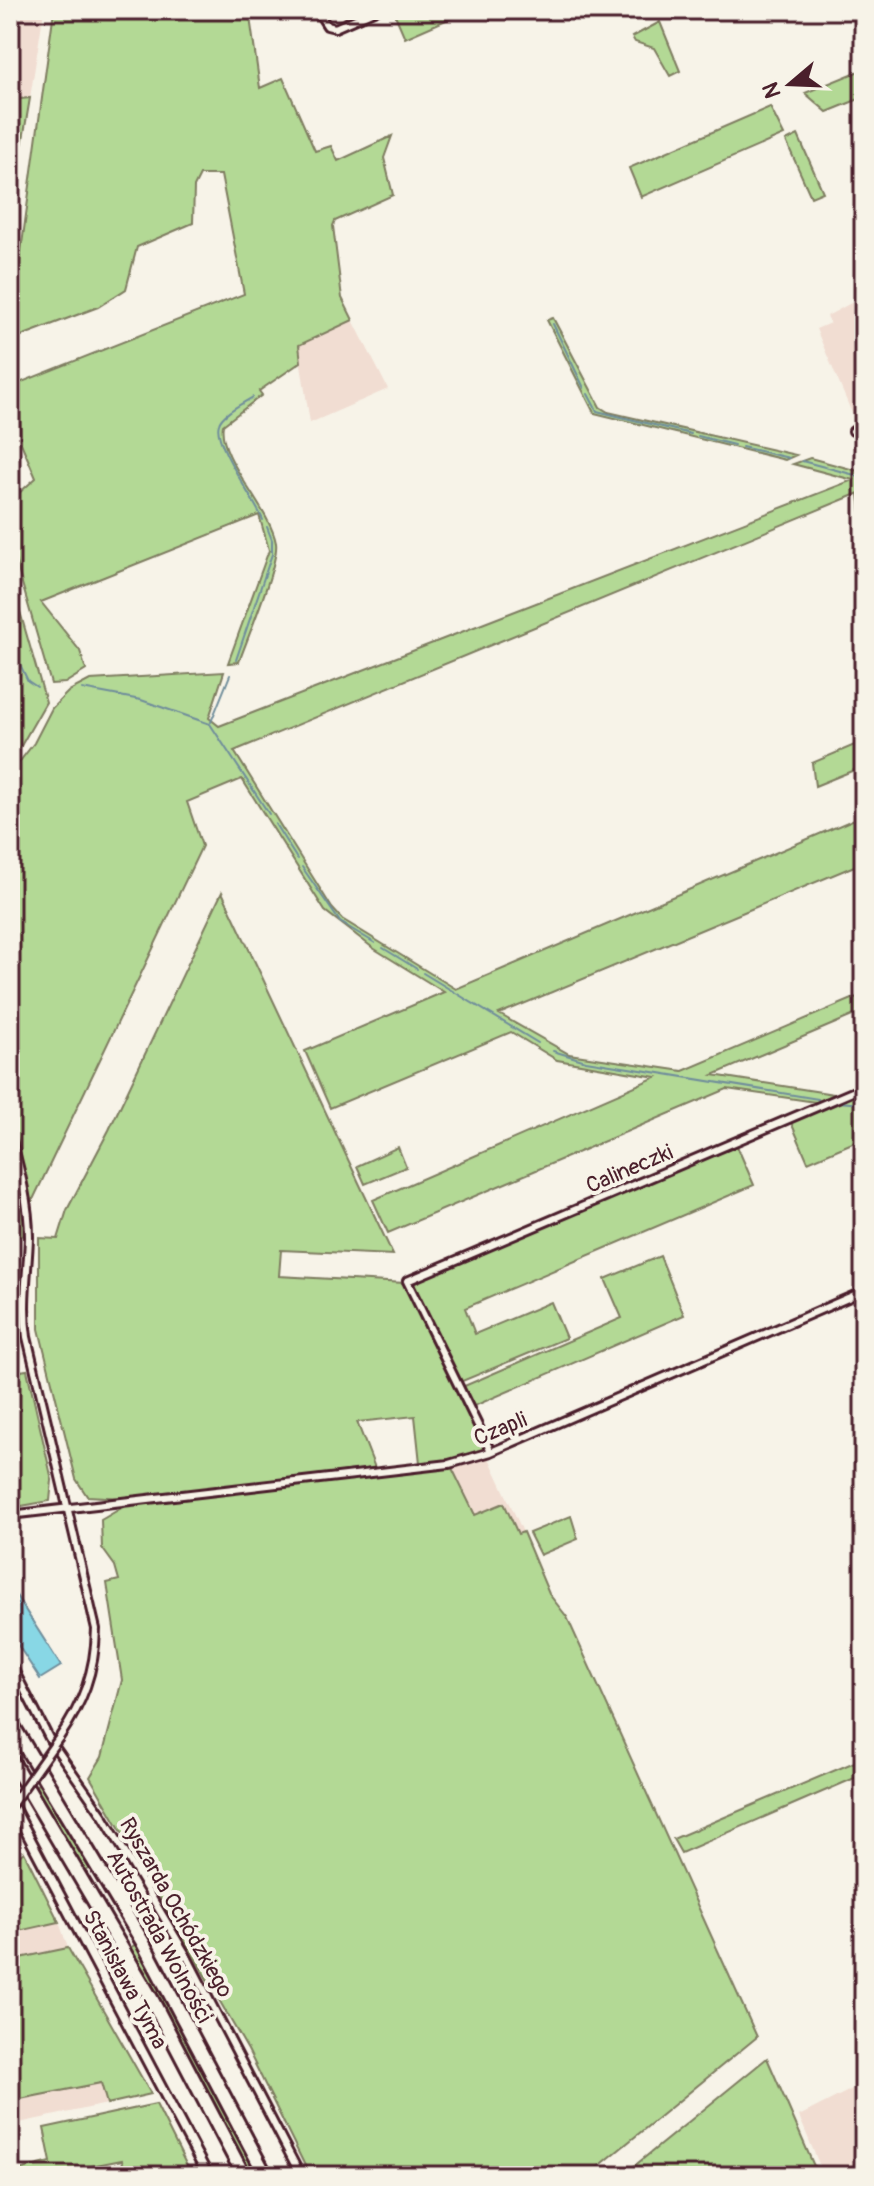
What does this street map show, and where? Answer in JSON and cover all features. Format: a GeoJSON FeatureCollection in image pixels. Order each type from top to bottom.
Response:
{"type":"FeatureCollection","features":[{"type":"Feature","properties":{"kind":"highway","name":"Autostrada Wolności"},"geometry":{"type":"LineString","coordinates":[[10,1721],[120,1902],[266,2176]]}},
{"type":"Feature","properties":{"kind":"highway","name":"Autostrada Wolności"},"geometry":{"type":"LineString","coordinates":[[10,1758],[151,1998],[244,2176]]}},
{"type":"Feature","properties":{"kind":"street"},"geometry":{"type":"LineString","coordinates":[[320,15],[327,26],[335,28],[376,10]]}},
{"type":"Feature","properties":{"kind":"street"},"geometry":{"type":"LineString","coordinates":[[853,431],[864,424]]}},
{"type":"Feature","properties":{"kind":"street","name":"Calineczki"},"geometry":{"type":"LineString","coordinates":[[491,1452],[407,1281],[864,1087]]}},
{"type":"Feature","properties":{"kind":"street"},"geometry":{"type":"LineString","coordinates":[[10,1132],[26,1198],[28,1245],[24,1297],[27,1337],[94,1611],[96,1651],[87,1689],[59,1738],[10,1807]]}},
{"type":"Feature","properties":{"kind":"street","name":"Czapli"},"geometry":{"type":"LineString","coordinates":[[10,1515],[449,1464],[491,1452],[864,1291]]}},
{"type":"Feature","properties":{"kind":"street","name":"Ryszarda Ochódzkiego"},"geometry":{"type":"LineString","coordinates":[[10,1662],[50,1740],[103,1816],[185,1953],[301,2176]]}},
{"type":"Feature","properties":{"kind":"street","name":"Stanisława Tyma"},"geometry":{"type":"LineString","coordinates":[[10,1801],[208,2176]]}},
{"type":"Feature","properties":{"kind":"shaded area"},"geometry":{"type":"Polygon","coordinates":[[[10,10],[44,10],[30,98],[10,100],[10,10]]]}},
{"type":"Feature","properties":{"kind":"shaded area"},"geometry":{"type":"Polygon","coordinates":[[[864,296],[864,421],[857,425],[816,329],[830,323],[827,316],[864,296]]]}},
{"type":"Feature","properties":{"kind":"shaded area"},"geometry":{"type":"Polygon","coordinates":[[[353,320],[388,389],[310,423],[298,345],[353,320]]]}},
{"type":"Feature","properties":{"kind":"shaded area"},"geometry":{"type":"Polygon","coordinates":[[[489,1458],[523,1532],[489,1545],[452,1468],[489,1458]]]}},
{"type":"Feature","properties":{"kind":"shaded area"},"geometry":{"type":"Polygon","coordinates":[[[59,1922],[68,1948],[10,1960],[10,1933],[59,1922]]]}},
{"type":"Feature","properties":{"kind":"shaded area"},"geometry":{"type":"Polygon","coordinates":[[[102,2083],[107,2104],[10,2125],[10,2102],[102,2083]]]}},
{"type":"Feature","properties":{"kind":"shaded area"},"geometry":{"type":"Polygon","coordinates":[[[864,2083],[864,2163],[838,2176],[824,2176],[799,2116],[864,2083]]]}},
{"type":"Feature","properties":{"kind":"green space"},"geometry":{"type":"Polygon","coordinates":[[[54,10],[249,10],[260,88],[283,78],[315,151],[331,146],[338,161],[392,136],[384,158],[393,195],[335,221],[333,226],[342,298],[353,320],[299,345],[301,362],[259,391],[262,395],[223,425],[228,452],[272,529],[276,543],[268,583],[239,662],[228,663],[269,550],[259,515],[41,602],[80,651],[86,670],[65,683],[51,684],[13,552],[10,501],[36,478],[21,443],[19,390],[14,385],[244,294],[221,175],[200,175],[194,187],[193,223],[137,247],[126,289],[98,307],[16,338],[10,332],[54,10]]]}},
{"type":"Feature","properties":{"kind":"green space"},"geometry":{"type":"Polygon","coordinates":[[[393,10],[469,10],[405,38],[393,10]]]}},
{"type":"Feature","properties":{"kind":"green space"},"geometry":{"type":"Polygon","coordinates":[[[660,22],[680,71],[670,76],[654,48],[635,42],[632,37],[660,22]]]}},
{"type":"Feature","properties":{"kind":"green space"},"geometry":{"type":"Polygon","coordinates":[[[864,69],[864,97],[827,112],[805,93],[864,69]]]}},
{"type":"Feature","properties":{"kind":"green space"},"geometry":{"type":"Polygon","coordinates":[[[30,98],[12,205],[10,219],[10,100],[30,98]]]}},
{"type":"Feature","properties":{"kind":"green space"},"geometry":{"type":"Polygon","coordinates":[[[770,107],[784,135],[641,197],[629,168],[770,107]]]}},
{"type":"Feature","properties":{"kind":"green space"},"geometry":{"type":"Polygon","coordinates":[[[798,135],[823,192],[811,197],[786,141],[798,135]]]}},
{"type":"Feature","properties":{"kind":"green space"},"geometry":{"type":"Polygon","coordinates":[[[553,318],[600,407],[608,412],[796,455],[785,460],[594,413],[547,320],[553,318]]]}},
{"type":"Feature","properties":{"kind":"green space"},"geometry":{"type":"Polygon","coordinates":[[[810,458],[862,472],[864,543],[859,493],[234,751],[332,908],[342,919],[456,989],[864,815],[864,862],[499,1014],[569,1054],[683,1071],[864,994],[864,1011],[713,1075],[840,1095],[822,1103],[727,1089],[388,1233],[373,1200],[656,1077],[557,1060],[511,1032],[330,1108],[305,1051],[444,992],[373,948],[325,911],[242,779],[187,802],[202,846],[29,1208],[10,1125],[10,774],[34,743],[52,708],[69,691],[90,680],[224,672],[209,718],[219,726],[853,480],[793,464],[810,458]]]}},
{"type":"Feature","properties":{"kind":"green space"},"geometry":{"type":"Polygon","coordinates":[[[10,577],[46,702],[10,765],[10,577]]]}},
{"type":"Feature","properties":{"kind":"green space"},"geometry":{"type":"Polygon","coordinates":[[[864,741],[864,766],[815,786],[812,763],[864,741]]]}},
{"type":"Feature","properties":{"kind":"green space"},"geometry":{"type":"Polygon","coordinates":[[[222,892],[393,1255],[281,1250],[279,1276],[405,1283],[485,1448],[449,1461],[420,1463],[415,1416],[357,1422],[375,1468],[124,1498],[87,1496],[76,1479],[39,1329],[39,1238],[58,1239],[67,1210],[109,1130],[222,892]]]}},
{"type":"Feature","properties":{"kind":"green space"},"geometry":{"type":"Polygon","coordinates":[[[864,1090],[864,1138],[808,1162],[790,1120],[864,1090]]]}},
{"type":"Feature","properties":{"kind":"green space"},"geometry":{"type":"Polygon","coordinates":[[[737,1146],[754,1185],[465,1308],[475,1334],[551,1302],[566,1338],[460,1382],[414,1287],[416,1279],[737,1146]]]}},
{"type":"Feature","properties":{"kind":"green space"},"geometry":{"type":"Polygon","coordinates":[[[398,1147],[406,1167],[365,1184],[357,1166],[398,1147]]]}},
{"type":"Feature","properties":{"kind":"green space"},"geometry":{"type":"Polygon","coordinates":[[[10,1154],[13,1154],[24,1209],[23,1236],[10,1236],[10,1154]]]}},
{"type":"Feature","properties":{"kind":"green space"},"geometry":{"type":"Polygon","coordinates":[[[660,1256],[684,1315],[472,1407],[462,1387],[622,1318],[605,1279],[660,1256]]]}},
{"type":"Feature","properties":{"kind":"green space"},"geometry":{"type":"Polygon","coordinates":[[[10,1335],[15,1335],[14,1372],[27,1370],[52,1480],[50,1501],[10,1508],[10,1335]]]}},
{"type":"Feature","properties":{"kind":"green space"},"geometry":{"type":"Polygon","coordinates":[[[452,1468],[475,1515],[504,1503],[518,1534],[523,1532],[549,1594],[567,1617],[757,2037],[587,2176],[310,2176],[248,2050],[90,1777],[102,1757],[122,1680],[107,1583],[119,1580],[115,1566],[102,1548],[101,1520],[125,1506],[452,1468]]]}},
{"type":"Feature","properties":{"kind":"green space"},"geometry":{"type":"Polygon","coordinates":[[[571,1516],[578,1539],[540,1555],[529,1533],[571,1516]]]}},
{"type":"Feature","properties":{"kind":"green space"},"geometry":{"type":"Polygon","coordinates":[[[864,1758],[864,1774],[681,1853],[673,1839],[864,1758]]]}},
{"type":"Feature","properties":{"kind":"green space"},"geometry":{"type":"Polygon","coordinates":[[[41,1779],[94,1866],[84,1872],[34,1789],[41,1779]]]}},
{"type":"Feature","properties":{"kind":"green space"},"geometry":{"type":"Polygon","coordinates":[[[24,1852],[59,1922],[10,1933],[10,1863],[24,1852]]]}},
{"type":"Feature","properties":{"kind":"green space"},"geometry":{"type":"Polygon","coordinates":[[[138,1943],[260,2176],[248,2176],[128,1949],[138,1943]]]}},
{"type":"Feature","properties":{"kind":"green space"},"geometry":{"type":"Polygon","coordinates":[[[68,1948],[151,2094],[107,2104],[101,2083],[15,2100],[10,2074],[10,1960],[68,1948]]]}},
{"type":"Feature","properties":{"kind":"green space"},"geometry":{"type":"Polygon","coordinates":[[[767,2058],[817,2173],[622,2176],[767,2058]]]}},
{"type":"Feature","properties":{"kind":"green space"},"geometry":{"type":"Polygon","coordinates":[[[156,2104],[192,2176],[126,2176],[122,2160],[76,2169],[77,2176],[19,2176],[18,2170],[51,2162],[44,2128],[156,2104]]]}},
{"type":"Feature","properties":{"kind":"water"},"geometry":{"type":"Polygon","coordinates":[[[10,1586],[61,1666],[40,1679],[10,1633],[10,1586]]]}},
{"type":"Feature","properties":{"kind":"waterway"},"geometry":{"type":"LineString","coordinates":[[553,324],[584,388]]}},
{"type":"Feature","properties":{"kind":"waterway"},"geometry":{"type":"LineString","coordinates":[[588,394],[597,411],[691,434]]}},
{"type":"Feature","properties":{"kind":"waterway"},"geometry":{"type":"LineString","coordinates":[[253,397],[224,416],[219,432],[228,457],[263,520]]}},
{"type":"Feature","properties":{"kind":"waterway"},"geometry":{"type":"LineString","coordinates":[[698,436],[734,445]]}},
{"type":"Feature","properties":{"kind":"waterway"},"geometry":{"type":"LineString","coordinates":[[742,447],[789,458]]}},
{"type":"Feature","properties":{"kind":"waterway"},"geometry":{"type":"LineString","coordinates":[[802,461],[855,475],[863,481]]}},
{"type":"Feature","properties":{"kind":"waterway"},"geometry":{"type":"LineString","coordinates":[[863,488],[863,494]]}},
{"type":"Feature","properties":{"kind":"waterway"},"geometry":{"type":"LineString","coordinates":[[236,660],[272,554],[272,540],[267,527]]}},
{"type":"Feature","properties":{"kind":"waterway"},"geometry":{"type":"LineString","coordinates":[[10,644],[28,681],[37,687]]}},
{"type":"Feature","properties":{"kind":"waterway"},"geometry":{"type":"LineString","coordinates":[[211,722],[230,675]]}},
{"type":"Feature","properties":{"kind":"waterway"},"geometry":{"type":"LineString","coordinates":[[82,689],[141,700],[210,724],[269,814]]}},
{"type":"Feature","properties":{"kind":"waterway"},"geometry":{"type":"LineString","coordinates":[[275,824],[297,859]]}},
{"type":"Feature","properties":{"kind":"waterway"},"geometry":{"type":"LineString","coordinates":[[302,867],[340,922],[375,943]]}},
{"type":"Feature","properties":{"kind":"waterway"},"geometry":{"type":"LineString","coordinates":[[383,948],[417,969]]}},
{"type":"Feature","properties":{"kind":"waterway"},"geometry":{"type":"LineString","coordinates":[[423,973],[538,1043]]}},
{"type":"Feature","properties":{"kind":"waterway"},"geometry":{"type":"LineString","coordinates":[[553,1051],[586,1061],[818,1099]]}},
{"type":"Feature","properties":{"kind":"waterway"},"geometry":{"type":"LineString","coordinates":[[837,1102],[864,1104]]}}]}
